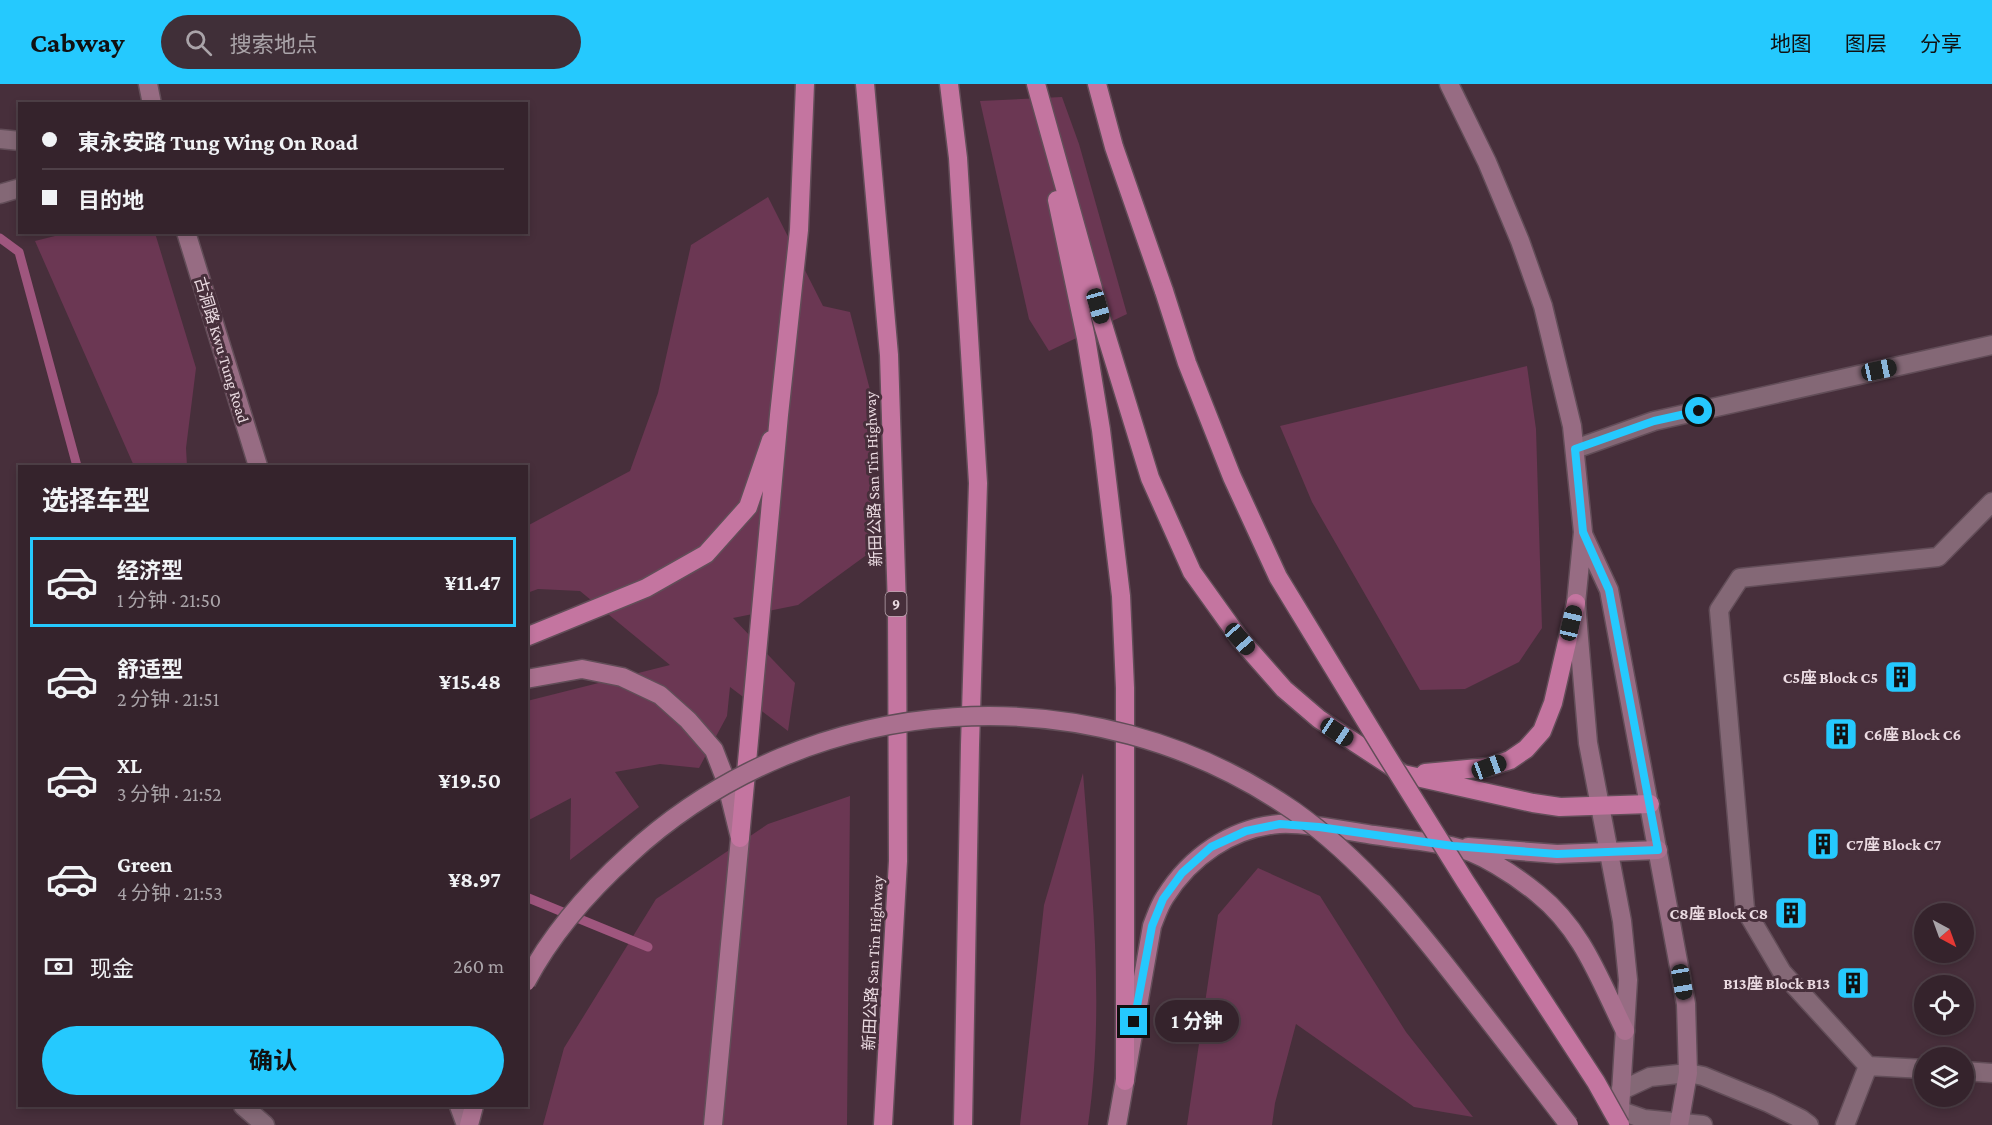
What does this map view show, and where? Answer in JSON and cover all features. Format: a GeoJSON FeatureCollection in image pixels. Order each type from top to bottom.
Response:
{"type":"FeatureCollection","features":[{"type":"Feature","properties":{"kind":"highway"},"geometry":{"type":"LineString","coordinates":[[740,838],[800,230],[806,84]]}},
{"type":"Feature","properties":{"kind":"highway","name":"新田公路 San Tin Highway"},"geometry":{"type":"LineString","coordinates":[[865,84],[889,355],[897,607],[898,861],[883,1125]]}},
{"type":"Feature","properties":{"kind":"highway"},"geometry":{"type":"LineString","coordinates":[[949,84],[958,158],[978,483],[963,1125]]}},
{"type":"Feature","properties":{"kind":"highway"},"geometry":{"type":"LineString","coordinates":[[1034,84],[1150,478],[1192,572],[1240,639],[1284,689],[1319,719],[1403,774],[1560,807],[1650,804]]}},
{"type":"Feature","properties":{"kind":"highway"},"geometry":{"type":"LineString","coordinates":[[1034,84],[1086,338],[1110,495],[1121,596],[1125,687],[1125,1081]]}},
{"type":"Feature","properties":{"kind":"highway"},"geometry":{"type":"LineString","coordinates":[[1097,84],[1113,147],[1187,363],[1232,477],[1278,577],[1383,752],[1620,1120]]}},
{"type":"Feature","properties":{"kind":"highway"},"geometry":{"type":"LineString","coordinates":[[528,636],[646,588],[706,554],[748,507],[780,415]]}},
{"type":"Feature","properties":{"kind":"highway"},"geometry":{"type":"LineString","coordinates":[[1403,774],[1489,767],[1510,760],[1526,748],[1542,731],[1553,703],[1576,603]]}},
{"type":"Feature","properties":{"kind":"main road"},"geometry":{"type":"LineString","coordinates":[[148,84],[152,102]]}},
{"type":"Feature","properties":{"kind":"main road"},"geometry":{"type":"LineString","coordinates":[[1449,84],[1487,162],[1532,274],[1543,306],[1572,426],[1583,532],[1576,603],[1588,743],[1622,921],[1628,980],[1620,1120]]}},
{"type":"Feature","properties":{"kind":"main road","name":"古洞路 Kwu Tung Road"},"geometry":{"type":"LineString","coordinates":[[187,234],[258,465]]}},
{"type":"Feature","properties":{"kind":"main road"},"geometry":{"type":"LineString","coordinates":[[1583,532],[1609,590],[1686,1004],[1688,1073],[1679,1124]]}},
{"type":"Feature","properties":{"kind":"main road"},"geometry":{"type":"LineString","coordinates":[[528,679],[582,669],[622,677],[660,695],[688,720],[714,750],[726,781],[740,838],[713,1125]]}},
{"type":"Feature","properties":{"kind":"main road"},"geometry":{"type":"LineString","coordinates":[[528,978],[567,919],[603,879],[645,840],[682,811],[761,766],[809,746],[863,730],[910,722],[977,716],[1062,720],[1143,737],[1198,758],[1267,794],[1321,831],[1374,879],[1405,914],[1569,1125]]}},
{"type":"Feature","properties":{"kind":"main road"},"geometry":{"type":"LineString","coordinates":[[1117,1125],[1152,926],[1163,899],[1182,873],[1211,847],[1246,831],[1280,824],[1319,827],[1453,846],[1557,854],[1658,850]]}},
{"type":"Feature","properties":{"kind":"main road"},"geometry":{"type":"LineString","coordinates":[[1453,846],[1490,861],[1520,880],[1568,922],[1593,963],[1625,1031]]}},
{"type":"Feature","properties":{"kind":"main road"},"geometry":{"type":"LineString","coordinates":[[459,1107],[467,1125]]}},
{"type":"Feature","properties":{"kind":"main road"},"geometry":{"type":"LineString","coordinates":[[467,1125],[474,1107]]}},
{"type":"Feature","properties":{"kind":"street"},"geometry":{"type":"LineString","coordinates":[[0,139],[18,141]]}},
{"type":"Feature","properties":{"kind":"street"},"geometry":{"type":"LineString","coordinates":[[0,194],[18,189]]}},
{"type":"Feature","properties":{"kind":"street"},"geometry":{"type":"LineString","coordinates":[[1575,449],[1654,421],[1992,345]]}},
{"type":"Feature","properties":{"kind":"street"},"geometry":{"type":"LineString","coordinates":[[1914,1068],[1868,1066],[1782,972],[1745,909],[1719,610],[1740,578],[1938,557],[1992,502]]}},
{"type":"Feature","properties":{"kind":"street"},"geometry":{"type":"LineString","coordinates":[[1845,1125],[1868,1066]]}},
{"type":"Feature","properties":{"kind":"street"},"geometry":{"type":"LineString","coordinates":[[1974,1072],[1992,1073]]}},
{"type":"Feature","properties":{"kind":"street"},"geometry":{"type":"LineString","coordinates":[[1620,1091],[1650,1077],[1688,1073],[1702,1076],[1769,1103],[1809,1125]]}},
{"type":"Feature","properties":{"kind":"street"},"geometry":{"type":"LineString","coordinates":[[244,1107],[265,1125]]}},
{"type":"Feature","properties":{"kind":"street"},"geometry":{"type":"LineString","coordinates":[[1620,1120],[1644,1119],[1703,1125]]}},
{"type":"Feature","properties":{"kind":"shaded area"},"geometry":{"type":"Polygon","coordinates":[[[1062,97],[1079,144],[1127,314],[1049,351],[1029,319],[980,101],[1062,97]]]}},
{"type":"Feature","properties":{"kind":"shaded area"},"geometry":{"type":"Polygon","coordinates":[[[768,197],[823,306],[850,312],[870,390],[872,551],[798,605],[733,618],[795,683],[788,731],[730,687],[727,716],[699,768],[660,764],[615,772],[639,807],[570,860],[571,798],[528,820],[528,701],[670,665],[580,591],[538,589],[528,593],[528,525],[630,471],[658,393],[691,245],[768,197]]]}},
{"type":"Feature","properties":{"kind":"shaded area"},"geometry":{"type":"Polygon","coordinates":[[[63,234],[155,234],[196,368],[186,448],[187,465],[134,465],[35,241],[63,234]]]}},
{"type":"Feature","properties":{"kind":"shaded area"},"geometry":{"type":"Polygon","coordinates":[[[1527,366],[1536,429],[1542,628],[1519,662],[1465,689],[1420,690],[1312,502],[1280,426],[1527,366]]]}},
{"type":"Feature","properties":{"kind":"shaded area"},"geometry":{"type":"Polygon","coordinates":[[[1083,773],[1093,905],[1096,993],[1096,1038],[1088,1125],[1020,1125],[1044,905],[1083,773]]]}},
{"type":"Feature","properties":{"kind":"shaded area"},"geometry":{"type":"Polygon","coordinates":[[[850,796],[847,1125],[543,1125],[564,1048],[656,899],[768,824],[850,796]]]}},
{"type":"Feature","properties":{"kind":"shaded area"},"geometry":{"type":"Polygon","coordinates":[[[1258,868],[1320,896],[1406,1032],[1473,1117],[1414,1107],[1296,1024],[1275,1103],[1272,1125],[1187,1125],[1218,915],[1258,868]]]}},
{"type":"Feature","properties":{"kind":"waterway"},"geometry":{"type":"LineString","coordinates":[[0,238],[19,252],[77,465]]}},
{"type":"Feature","properties":{"kind":"waterway"},"geometry":{"type":"LineString","coordinates":[[528,898],[648,947]]}},
{"type":"Feature","properties":{"kind":"place","name":"C5座 Block C5"},"geometry":{"type":"Point","coordinates":[1901,677]}},
{"type":"Feature","properties":{"kind":"place","name":"C6座 Block C6"},"geometry":{"type":"Point","coordinates":[1841,734]}},
{"type":"Feature","properties":{"kind":"place","name":"C7座 Block C7"},"geometry":{"type":"Point","coordinates":[1823,844]}},
{"type":"Feature","properties":{"kind":"place","name":"C8座 Block C8"},"geometry":{"type":"Point","coordinates":[1791,913]}},
{"type":"Feature","properties":{"kind":"place","name":"B13座 Block B13"},"geometry":{"type":"Point","coordinates":[1853,983]}},
{"type":"Feature","properties":{"kind":"route"},"geometry":{"type":"LineString","coordinates":[[1134,1022],[1152,926],[1163,899],[1182,873],[1211,847],[1246,831],[1280,824],[1319,827],[1453,846],[1557,854],[1658,850],[1609,590],[1583,532],[1575,449],[1654,421],[1699,411]]}}]}
